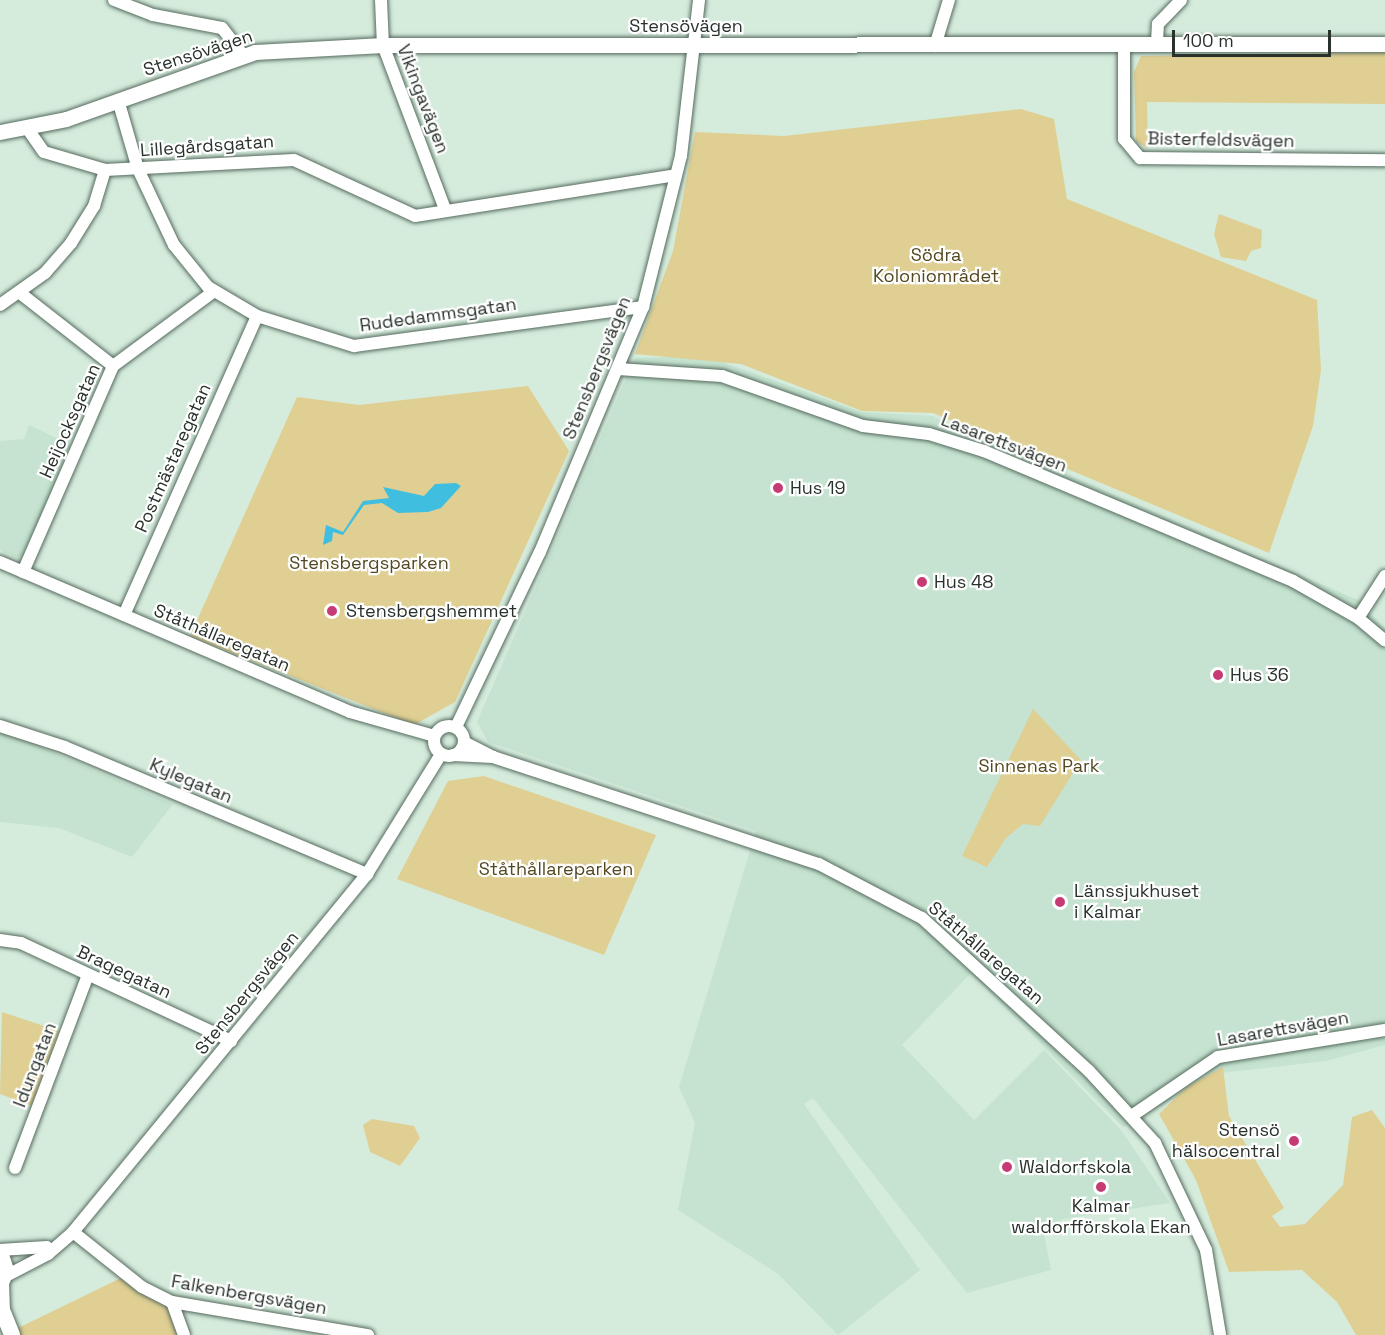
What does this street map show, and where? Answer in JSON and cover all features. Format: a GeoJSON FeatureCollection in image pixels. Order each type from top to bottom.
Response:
{"type":"FeatureCollection","features":[{"type":"Feature","properties":{"kind":"main road"},"geometry":{"type":"LineString","coordinates":[[0,1251],[2,1310],[12,1335]]}},
{"type":"Feature","properties":{"kind":"street"},"geometry":{"type":"LineString","coordinates":[[114,0],[153,15],[222,28],[244,56]]}},
{"type":"Feature","properties":{"kind":"street","name":"Vikingavägen"},"geometry":{"type":"LineString","coordinates":[[381,0],[383,45],[445,209]]}},
{"type":"Feature","properties":{"kind":"street","name":"Stensbergsvägen"},"geometry":{"type":"LineString","coordinates":[[456,727],[540,552],[643,307],[676,175],[699,0]]}},
{"type":"Feature","properties":{"kind":"street"},"geometry":{"type":"LineString","coordinates":[[935,46],[949,0]]}},
{"type":"Feature","properties":{"kind":"street"},"geometry":{"type":"LineString","coordinates":[[1157,42],[1158,24],[1181,0]]}},
{"type":"Feature","properties":{"kind":"street","name":"Stensövägen"},"geometry":{"type":"LineString","coordinates":[[0,132],[27,128],[118,100],[244,56],[383,45],[935,46],[1157,42],[1385,44]]}},
{"type":"Feature","properties":{"kind":"street","name":"Bisterfeldsvägen"},"geometry":{"type":"LineString","coordinates":[[1124,43],[1124,139],[1140,158],[1385,160]]}},
{"type":"Feature","properties":{"kind":"street","name":"Rudedammsgatan"},"geometry":{"type":"LineString","coordinates":[[118,100],[138,169],[174,245],[213,292],[257,316],[354,346],[643,307]]}},
{"type":"Feature","properties":{"kind":"street","name":"Lillegårdsgatan"},"geometry":{"type":"LineString","coordinates":[[27,128],[44,152],[105,170],[294,160],[399,213],[445,209],[676,175]]}},
{"type":"Feature","properties":{"kind":"street"},"geometry":{"type":"LineString","coordinates":[[0,305],[20,293],[72,243],[94,206],[105,170]]}},
{"type":"Feature","properties":{"kind":"street","name":"Heijocksgatan"},"geometry":{"type":"LineString","coordinates":[[23,572],[113,366],[213,292]]}},
{"type":"Feature","properties":{"kind":"street"},"geometry":{"type":"LineString","coordinates":[[20,293],[113,366]]}},
{"type":"Feature","properties":{"kind":"street","name":"Postmästaregatan"},"geometry":{"type":"LineString","coordinates":[[124,615],[257,316]]}},
{"type":"Feature","properties":{"kind":"street","name":"Lasarettsvägen"},"geometry":{"type":"LineString","coordinates":[[618,369],[722,376],[863,426],[947,439],[1293,581],[1358,618],[1385,641]]}},
{"type":"Feature","properties":{"kind":"street","name":"Ståthållaregatan"},"geometry":{"type":"LineString","coordinates":[[0,562],[350,712],[434,736]]}},
{"type":"Feature","properties":{"kind":"street"},"geometry":{"type":"LineString","coordinates":[[1358,618],[1385,576]]}},
{"type":"Feature","properties":{"kind":"street","name":"Kylegatan"},"geometry":{"type":"LineString","coordinates":[[0,726],[65,747],[367,874]]}},
{"type":"Feature","properties":{"kind":"street"},"geometry":{"type":"LineString","coordinates":[[443,726],[456,727],[464,742],[447,754],[434,736],[443,726]]}},
{"type":"Feature","properties":{"kind":"street","name":"Ståthållaregatan"},"geometry":{"type":"LineString","coordinates":[[464,742],[492,757],[737,834],[875,891],[922,918],[967,956],[1133,1115],[1155,1143],[1194,1219],[1212,1276],[1220,1335]]}},
{"type":"Feature","properties":{"kind":"street","name":"Stensbergsvägen"},"geometry":{"type":"LineString","coordinates":[[2,1282],[73,1232],[367,874],[447,754]]}},
{"type":"Feature","properties":{"kind":"street","name":"Ståthållaregatan"},"geometry":{"type":"LineString","coordinates":[[447,754],[492,757]]}},
{"type":"Feature","properties":{"kind":"street","name":"Bragegatan"},"geometry":{"type":"LineString","coordinates":[[0,940],[21,943],[231,1041]]}},
{"type":"Feature","properties":{"kind":"street","name":"Idungatan"},"geometry":{"type":"LineString","coordinates":[[15,1168],[88,975]]}},
{"type":"Feature","properties":{"kind":"street","name":"Lasarettsvägen"},"geometry":{"type":"LineString","coordinates":[[1133,1115],[1218,1057],[1385,1030]]}},
{"type":"Feature","properties":{"kind":"street","name":"Falkenbergsvägen"},"geometry":{"type":"LineString","coordinates":[[73,1232],[142,1287],[172,1302],[299,1329],[368,1335]]}},
{"type":"Feature","properties":{"kind":"street","name":"Stensbergsvägen"},"geometry":{"type":"LineString","coordinates":[[0,1251],[36,1251],[62,1241]]}},
{"type":"Feature","properties":{"kind":"street"},"geometry":{"type":"LineString","coordinates":[[172,1302],[184,1335]]}},
{"type":"Feature","properties":{"kind":"shaded area","name":"Länssjukhuset i Kalmar"},"geometry":{"type":"Polygon","coordinates":[[[705,356],[862,412],[932,416],[1358,600],[1385,629],[1385,1045],[1326,1061],[1221,1073],[1123,1127],[971,973],[902,1045],[974,1120],[1044,1050],[1122,1131],[1170,1203],[1063,1219],[1043,1229],[1051,1270],[967,1293],[813,1098],[804,1104],[920,1270],[838,1335],[778,1274],[678,1210],[695,1123],[679,1087],[756,831],[488,742],[477,722],[635,358],[705,356]]]}},
{"type":"Feature","properties":{"kind":"shaded area"},"geometry":{"type":"Polygon","coordinates":[[[29,425],[71,445],[26,554],[17,558],[0,550],[0,441],[24,439],[29,425]]]}},
{"type":"Feature","properties":{"kind":"shaded area"},"geometry":{"type":"Polygon","coordinates":[[[0,733],[27,741],[173,804],[132,857],[59,828],[0,822],[0,733]]]}},
{"type":"Feature","properties":{"kind":"green space"},"geometry":{"type":"Polygon","coordinates":[[[1385,52],[1385,104],[1147,102],[1148,149],[1136,141],[1134,72],[1141,56],[1385,52]]]}},
{"type":"Feature","properties":{"kind":"green space","name":"Södra Koloniområdet"},"geometry":{"type":"Polygon","coordinates":[[[1021,109],[1054,119],[1067,199],[1317,300],[1321,370],[1313,426],[1269,553],[933,413],[862,411],[741,364],[635,354],[673,251],[695,132],[784,136],[1021,109]]]}},
{"type":"Feature","properties":{"kind":"green space"},"geometry":{"type":"Polygon","coordinates":[[[1219,214],[1262,230],[1261,248],[1251,251],[1246,261],[1221,257],[1214,234],[1219,214]]]}},
{"type":"Feature","properties":{"kind":"green space","name":"Stensbergsparken"},"geometry":{"type":"Polygon","coordinates":[[[528,386],[569,451],[455,702],[414,725],[190,636],[297,397],[359,405],[528,386]]]}},
{"type":"Feature","properties":{"kind":"green space","name":"Sinnenas Park"},"geometry":{"type":"Polygon","coordinates":[[[1033,709],[1081,760],[1040,826],[1023,824],[1006,838],[987,867],[962,856],[1033,709]]]}},
{"type":"Feature","properties":{"kind":"green space","name":"Ståthållareparken"},"geometry":{"type":"Polygon","coordinates":[[[484,776],[656,835],[604,955],[397,879],[448,781],[484,776]]]}},
{"type":"Feature","properties":{"kind":"green space"},"geometry":{"type":"Polygon","coordinates":[[[2,1012],[59,1031],[32,1106],[0,1094],[2,1012]]]}},
{"type":"Feature","properties":{"kind":"green space"},"geometry":{"type":"Polygon","coordinates":[[[1223,1067],[1229,1116],[1284,1208],[1272,1216],[1280,1227],[1305,1224],[1343,1185],[1352,1117],[1372,1110],[1385,1128],[1385,1335],[1356,1335],[1337,1302],[1302,1270],[1229,1272],[1196,1180],[1159,1114],[1187,1087],[1223,1067]]]}},
{"type":"Feature","properties":{"kind":"green space"},"geometry":{"type":"Polygon","coordinates":[[[372,1119],[414,1126],[420,1138],[400,1166],[370,1152],[363,1125],[372,1119]]]}},
{"type":"Feature","properties":{"kind":"green space"},"geometry":{"type":"Polygon","coordinates":[[[127,1275],[172,1302],[184,1335],[20,1335],[16,1329],[127,1275]]]}},
{"type":"Feature","properties":{"kind":"water"},"geometry":{"type":"Polygon","coordinates":[[[456,483],[461,486],[441,508],[428,512],[398,513],[382,503],[364,505],[343,535],[333,532],[332,541],[323,545],[326,525],[343,532],[363,501],[389,498],[383,487],[424,496],[435,484],[456,483]]]}},
{"type":"Feature","properties":{"kind":"place","name":"Hus 19"},"geometry":{"type":"Point","coordinates":[778,488]}},
{"type":"Feature","properties":{"kind":"place","name":"Hus 48"},"geometry":{"type":"Point","coordinates":[922,582]}},
{"type":"Feature","properties":{"kind":"place","name":"Stensbergshemmet"},"geometry":{"type":"Point","coordinates":[332,611]}},
{"type":"Feature","properties":{"kind":"place","name":"Hus 36"},"geometry":{"type":"Point","coordinates":[1218,675]}},
{"type":"Feature","properties":{"kind":"place","name":"Länssjukhuset i Kalmar"},"geometry":{"type":"Point","coordinates":[1060,902]}},
{"type":"Feature","properties":{"kind":"place","name":"Stensö hälsocentral"},"geometry":{"type":"Point","coordinates":[1294,1141]}},
{"type":"Feature","properties":{"kind":"place","name":"Waldorfskola"},"geometry":{"type":"Point","coordinates":[1007,1167]}},
{"type":"Feature","properties":{"kind":"place","name":"Kalmar waldorfförskola Ekan"},"geometry":{"type":"Point","coordinates":[1101,1187]}}]}
